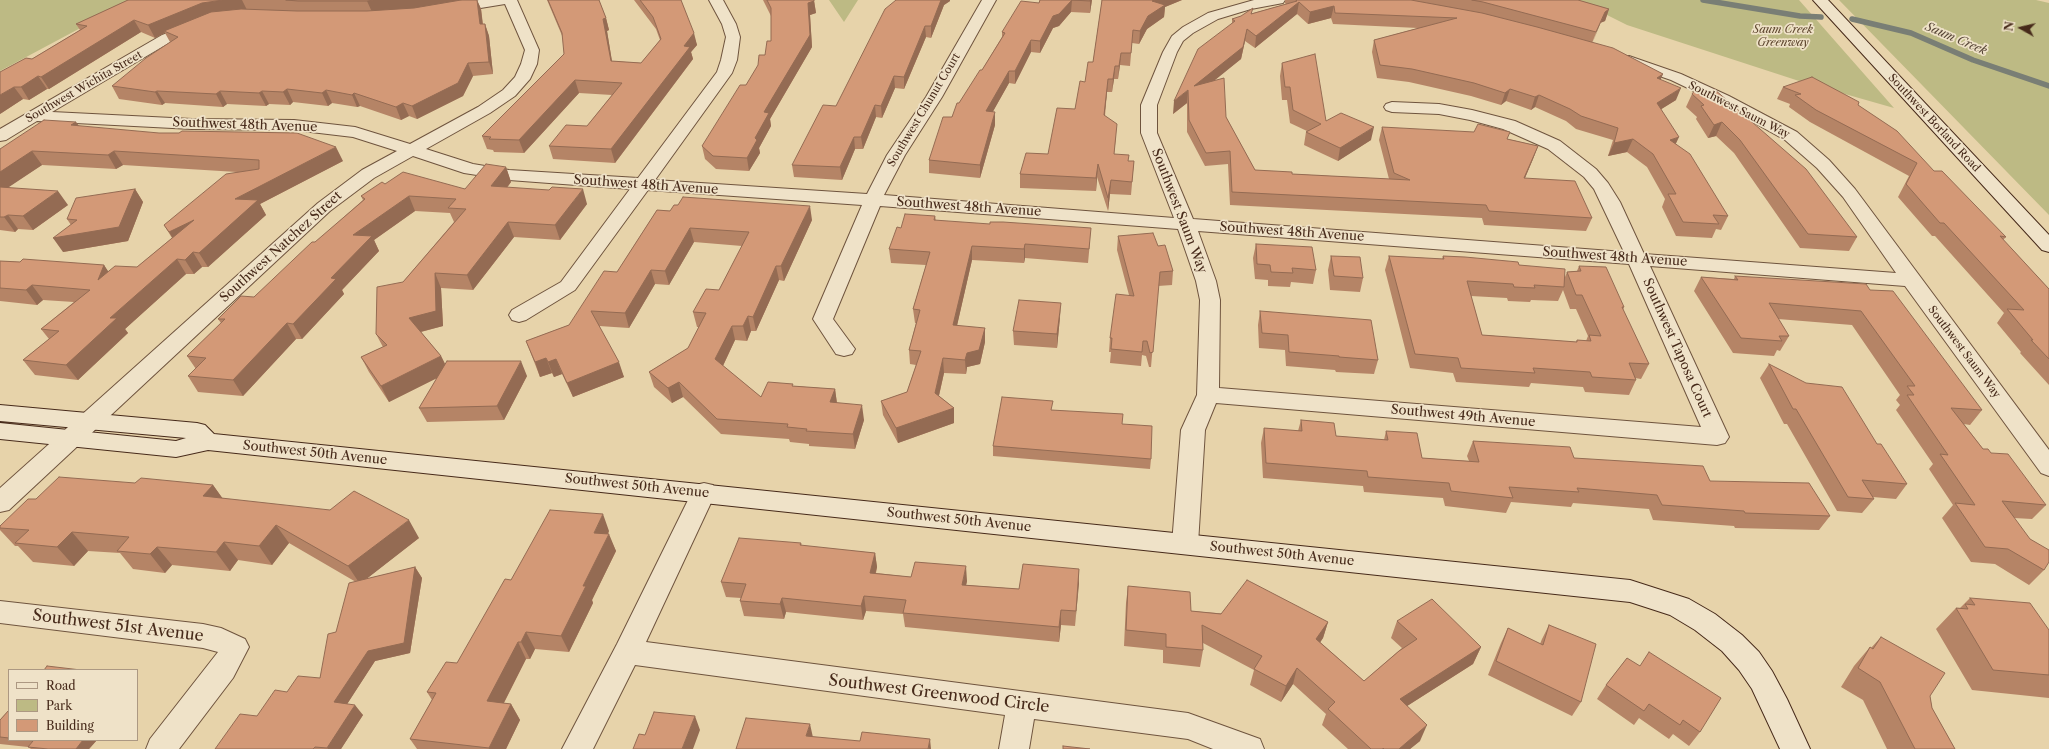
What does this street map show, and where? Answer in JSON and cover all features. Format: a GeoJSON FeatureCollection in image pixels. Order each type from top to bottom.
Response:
{"type":"FeatureCollection","features":[{"type":"Feature","properties":{"kind":"street"},"geometry":{"type":"LineString","coordinates":[[434,12],[504,0]]}},
{"type":"Feature","properties":{"kind":"street","name":"Southwest Natchez Street"},"geometry":{"type":"LineString","coordinates":[[0,503],[307,221],[347,188],[411,150],[496,103],[522,79],[529,64],[532,50],[510,0]]}},
{"type":"Feature","properties":{"kind":"street"},"geometry":{"type":"LineString","coordinates":[[519,314],[568,286],[724,73],[729,60],[733,37],[729,24],[716,0]]}},
{"type":"Feature","properties":{"kind":"street","name":"Southwest Chunut Court"},"geometry":{"type":"LineString","coordinates":[[844,349],[823,319],[873,200],[896,155],[934,98],[989,0]]}},
{"type":"Feature","properties":{"kind":"street","name":"Southwest Saum Way"},"geometry":{"type":"LineString","coordinates":[[1185,544],[1193,430],[1208,395],[1210,300],[1206,281],[1186,224],[1149,133],[1149,105],[1170,52],[1177,39],[1188,30],[1214,16],[1249,5],[1278,0]]}},
{"type":"Feature","properties":{"kind":"street","name":"Southwest Borland Road"},"geometry":{"type":"LineString","coordinates":[[1820,0],[2042,230],[2049,246]]}},
{"type":"Feature","properties":{"kind":"street","name":"Southwest Wichita Street"},"geometry":{"type":"LineString","coordinates":[[0,136],[167,38],[208,22]]}},
{"type":"Feature","properties":{"kind":"street","name":"Southwest Saum Way"},"geometry":{"type":"LineString","coordinates":[[1606,53],[1676,78],[1723,99],[1792,136],[1823,164],[1849,193],[1911,280],[2049,467]]}},
{"type":"Feature","properties":{"kind":"street","name":"Southwest Taposa Court"},"geometry":{"type":"LineString","coordinates":[[1392,107],[1439,109],[1472,115],[1509,125],[1554,145],[1590,173],[1602,187],[1637,259],[1717,437]]}},
{"type":"Feature","properties":{"kind":"street","name":"Southwest 48th Avenue"},"geometry":{"type":"LineString","coordinates":[[33,116],[192,124],[294,125],[355,132],[470,169],[485,172],[641,185],[873,200],[1911,280]]}},
{"type":"Feature","properties":{"kind":"street","name":"Southwest 49th Avenue"},"geometry":{"type":"LineString","coordinates":[[1208,395],[1717,437]]}},
{"type":"Feature","properties":{"kind":"street"},"geometry":{"type":"LineString","coordinates":[[0,413],[92,420],[197,431],[208,442]]}},
{"type":"Feature","properties":{"kind":"street","name":"Southwest 50th Avenue"},"geometry":{"type":"LineString","coordinates":[[0,430],[176,449],[208,442],[704,492],[1630,591],[1679,607],[1705,622],[1732,643],[1753,667],[1777,708],[1795,749]]}},
{"type":"Feature","properties":{"kind":"street"},"geometry":{"type":"LineString","coordinates":[[577,749],[627,652],[704,492]]}},
{"type":"Feature","properties":{"kind":"street","name":"Southwest 51st Avenue"},"geometry":{"type":"LineString","coordinates":[[0,612],[203,636],[221,640],[235,647],[224,669],[161,749]]}},
{"type":"Feature","properties":{"kind":"street","name":"Southwest Greenwood Circle"},"geometry":{"type":"LineString","coordinates":[[627,652],[1188,726],[1249,749]]}},
{"type":"Feature","properties":{"kind":"street"},"geometry":{"type":"LineString","coordinates":[[1014,749],[1021,705]]}},
{"type":"Feature","properties":{"kind":"green space"},"geometry":{"type":"Polygon","coordinates":[[[0,0],[140,0],[116,9],[0,71],[0,0]]]}},
{"type":"Feature","properties":{"kind":"green space"},"geometry":{"type":"Polygon","coordinates":[[[829,0],[858,0],[844,22],[829,0]]]}},
{"type":"Feature","properties":{"kind":"green space","name":"Saum Creek Greenway"},"geometry":{"type":"Polygon","coordinates":[[[1577,0],[1799,0],[1894,108],[1796,80],[1627,25],[1577,0]]]}},
{"type":"Feature","properties":{"kind":"green space"},"geometry":{"type":"Polygon","coordinates":[[[1839,0],[2036,0],[2049,3],[2049,215],[1839,0]]]}},
{"type":"Feature","properties":{"kind":"building"},"geometry":{"type":"Polygon","coordinates":[[[128,0],[223,0],[202,3],[148,25],[134,20],[41,77],[38,76],[21,87],[14,87],[0,95],[0,72],[26,58],[32,59],[87,26],[76,24],[128,0]]]}},
{"type":"Feature","properties":{"kind":"building"},"geometry":{"type":"Polygon","coordinates":[[[286,0],[374,0],[298,1],[286,0]]]}},
{"type":"Feature","properties":{"kind":"building"},"geometry":{"type":"Polygon","coordinates":[[[461,0],[477,0],[480,24],[485,24],[489,62],[468,63],[458,83],[412,106],[403,103],[396,107],[354,93],[352,95],[326,90],[322,93],[287,89],[283,92],[262,91],[259,93],[220,91],[216,94],[155,92],[112,86],[146,58],[178,37],[164,31],[211,12],[241,9],[367,11],[414,8],[461,0]]]}},
{"type":"Feature","properties":{"kind":"building"},"geometry":{"type":"Polygon","coordinates":[[[548,0],[599,0],[606,18],[603,19],[611,61],[641,63],[661,39],[653,17],[640,0],[681,0],[694,33],[684,46],[690,47],[611,149],[549,146],[566,125],[587,126],[622,83],[575,80],[519,140],[489,139],[491,137],[482,136],[564,54],[562,33],[548,0]]]}},
{"type":"Feature","properties":{"kind":"building"},"geometry":{"type":"Polygon","coordinates":[[[767,0],[814,0],[808,3],[810,35],[764,112],[769,113],[755,138],[757,140],[747,158],[713,156],[702,146],[740,85],[746,85],[758,65],[759,55],[765,55],[767,41],[771,41],[771,8],[767,0]]]}},
{"type":"Feature","properties":{"kind":"building"},"geometry":{"type":"Polygon","coordinates":[[[896,0],[941,0],[931,26],[925,26],[904,77],[894,76],[881,106],[875,105],[861,137],[854,137],[840,167],[792,165],[823,105],[836,106],[885,9],[896,0]]]}},
{"type":"Feature","properties":{"kind":"building"},"geometry":{"type":"Polygon","coordinates":[[[1040,0],[1072,0],[1059,14],[1053,16],[1040,41],[1031,40],[1015,71],[1009,71],[986,111],[995,112],[980,165],[929,160],[943,117],[952,117],[957,103],[959,103],[980,70],[982,70],[1005,33],[1002,32],[1021,1],[1039,3],[1040,0]]]}},
{"type":"Feature","properties":{"kind":"building"},"geometry":{"type":"Polygon","coordinates":[[[1102,0],[1155,0],[1152,1],[1165,5],[1148,16],[1140,31],[1133,30],[1131,53],[1121,53],[1119,66],[1115,66],[1113,79],[1108,79],[1104,115],[1117,124],[1114,154],[1129,155],[1128,161],[1134,161],[1132,182],[1111,180],[1108,198],[1098,164],[1096,178],[1020,174],[1026,153],[1048,154],[1057,108],[1075,109],[1080,81],[1085,82],[1088,62],[1093,62],[1102,0]]]}},
{"type":"Feature","properties":{"kind":"building"},"geometry":{"type":"Polygon","coordinates":[[[1296,0],[1411,0],[1482,13],[1613,48],[1663,74],[1657,78],[1681,88],[1657,103],[1679,137],[1670,140],[1690,154],[1728,216],[1713,215],[1719,224],[1683,222],[1668,194],[1676,194],[1653,154],[1633,139],[1614,143],[1618,128],[1581,116],[1570,109],[1539,95],[1535,97],[1510,89],[1505,93],[1474,83],[1412,69],[1380,65],[1374,40],[1457,18],[1335,13],[1334,6],[1310,12],[1299,2],[1256,36],[1247,29],[1243,47],[1194,86],[1224,78],[1226,117],[1255,170],[1292,172],[1292,174],[1410,180],[1394,173],[1382,127],[1474,132],[1478,124],[1510,132],[1507,139],[1538,146],[1524,178],[1575,181],[1592,218],[1489,211],[1486,205],[1232,192],[1230,151],[1206,153],[1189,120],[1188,90],[1174,101],[1198,49],[1235,21],[1232,19],[1241,16],[1253,8],[1251,14],[1297,1],[1296,0]]]}},
{"type":"Feature","properties":{"kind":"building"},"geometry":{"type":"Polygon","coordinates":[[[1472,0],[1578,0],[1609,9],[1605,12],[1596,32],[1472,0]]]}},
{"type":"Feature","properties":{"kind":"building"},"geometry":{"type":"Polygon","coordinates":[[[1315,54],[1326,121],[1341,113],[1374,127],[1340,148],[1306,132],[1321,124],[1293,110],[1290,87],[1285,87],[1282,63],[1315,54]]]}},
{"type":"Feature","properties":{"kind":"building"},"geometry":{"type":"Polygon","coordinates":[[[1812,77],[1859,102],[1858,105],[1897,131],[1934,171],[1942,171],[2006,237],[2000,236],[2049,289],[2049,359],[2031,340],[2033,340],[2007,309],[2024,310],[1944,223],[1940,223],[1906,184],[1917,163],[1816,110],[1795,95],[1801,94],[1783,87],[1812,77]]]}},
{"type":"Feature","properties":{"kind":"building"},"geometry":{"type":"Polygon","coordinates":[[[1714,89],[1806,169],[1857,237],[1808,234],[1740,140],[1722,122],[1714,125],[1701,106],[1704,105],[1692,94],[1695,90],[1710,97],[1708,94],[1714,89]]]}},
{"type":"Feature","properties":{"kind":"building"},"geometry":{"type":"Polygon","coordinates":[[[44,120],[76,122],[71,125],[159,133],[179,133],[182,131],[297,133],[336,147],[235,199],[258,200],[199,253],[193,252],[185,260],[177,259],[110,318],[117,318],[66,365],[23,360],[59,331],[41,329],[90,290],[32,285],[26,290],[0,288],[0,261],[20,262],[23,259],[104,265],[98,280],[115,266],[137,267],[194,220],[169,232],[164,225],[226,174],[259,169],[259,160],[114,151],[108,155],[32,151],[0,172],[0,149],[44,120]]]}},
{"type":"Feature","properties":{"kind":"building"},"geometry":{"type":"Polygon","coordinates":[[[486,164],[506,167],[491,186],[549,190],[552,187],[583,189],[555,225],[508,222],[467,275],[435,273],[436,311],[409,318],[441,356],[381,386],[361,357],[387,345],[376,334],[377,287],[403,282],[466,209],[448,208],[456,199],[409,196],[353,235],[372,236],[331,278],[336,279],[293,324],[287,323],[233,380],[188,376],[206,358],[187,356],[225,319],[218,319],[241,296],[254,297],[312,242],[315,242],[365,199],[361,196],[382,182],[385,184],[403,172],[465,189],[486,164]]]}},
{"type":"Feature","properties":{"kind":"building"},"geometry":{"type":"Polygon","coordinates":[[[0,187],[58,191],[23,216],[8,215],[0,217],[0,187]]]}},
{"type":"Feature","properties":{"kind":"building"},"geometry":{"type":"Polygon","coordinates":[[[135,189],[119,227],[53,238],[77,220],[67,219],[76,198],[135,189]]]}},
{"type":"Feature","properties":{"kind":"building"},"geometry":{"type":"Polygon","coordinates":[[[683,197],[810,206],[781,266],[776,266],[753,317],[748,316],[743,326],[732,326],[715,359],[761,397],[768,382],[793,384],[792,386],[835,389],[830,402],[862,405],[853,434],[806,431],[807,429],[787,427],[788,424],[717,419],[679,382],[668,388],[649,372],[688,348],[706,313],[693,312],[706,289],[719,290],[749,232],[690,228],[665,271],[651,270],[625,313],[591,311],[619,362],[567,383],[556,359],[548,362],[546,358],[535,362],[526,341],[569,325],[604,271],[617,272],[657,210],[670,211],[674,205],[678,205],[683,197]]]}},
{"type":"Feature","properties":{"kind":"building"},"geometry":{"type":"Polygon","coordinates":[[[905,214],[935,216],[934,220],[990,224],[990,222],[1003,222],[1091,228],[1089,249],[1025,244],[1024,249],[972,246],[953,325],[985,328],[979,350],[967,353],[965,360],[943,358],[935,393],[954,408],[896,428],[881,401],[907,392],[921,351],[909,350],[920,310],[913,309],[930,252],[889,249],[897,227],[901,228],[905,214]]]}},
{"type":"Feature","properties":{"kind":"building"},"geometry":{"type":"Polygon","coordinates":[[[1153,233],[1158,246],[1165,245],[1173,271],[1160,272],[1153,352],[1150,353],[1147,341],[1143,341],[1142,352],[1111,349],[1112,338],[1110,338],[1116,294],[1134,296],[1118,236],[1153,233]]]}},
{"type":"Feature","properties":{"kind":"building"},"geometry":{"type":"Polygon","coordinates":[[[1256,244],[1312,247],[1316,270],[1292,268],[1293,273],[1271,272],[1270,265],[1257,264],[1256,244]]]}},
{"type":"Feature","properties":{"kind":"building"},"geometry":{"type":"Polygon","coordinates":[[[1331,256],[1360,257],[1363,278],[1334,276],[1331,256]]]}},
{"type":"Feature","properties":{"kind":"building"},"geometry":{"type":"Polygon","coordinates":[[[1389,256],[1444,259],[1443,256],[1465,257],[1518,262],[1519,265],[1565,269],[1564,287],[1534,285],[1535,288],[1514,287],[1513,284],[1467,281],[1482,335],[1577,342],[1577,340],[1591,341],[1589,335],[1601,336],[1582,295],[1576,295],[1567,272],[1581,271],[1579,266],[1606,267],[1624,307],[1622,307],[1649,364],[1629,363],[1636,380],[1592,377],[1590,372],[1533,368],[1535,373],[1461,368],[1458,358],[1415,354],[1389,256]]]}},
{"type":"Feature","properties":{"kind":"building"},"geometry":{"type":"Polygon","coordinates":[[[1735,276],[1866,284],[1870,290],[1893,291],[1982,410],[1951,408],[1983,449],[1988,449],[1991,453],[2008,454],[2046,505],[2002,501],[2030,539],[2049,550],[2049,562],[2044,570],[2008,549],[1985,547],[1955,503],[1975,505],[1940,454],[1948,455],[1907,395],[1914,395],[1907,386],[1915,386],[1861,311],[1769,303],[1789,336],[1779,336],[1782,341],[1741,338],[1701,277],[1738,280],[1735,276]]]}},
{"type":"Feature","properties":{"kind":"building"},"geometry":{"type":"Polygon","coordinates":[[[1019,300],[1061,303],[1057,334],[1013,331],[1019,300]]]}},
{"type":"Feature","properties":{"kind":"building"},"geometry":{"type":"Polygon","coordinates":[[[1260,311],[1371,320],[1378,360],[1289,352],[1288,335],[1262,333],[1260,311]]]}},
{"type":"Feature","properties":{"kind":"building"},"geometry":{"type":"Polygon","coordinates":[[[447,361],[521,361],[497,406],[419,408],[447,361]]]}},
{"type":"Feature","properties":{"kind":"building"},"geometry":{"type":"Polygon","coordinates":[[[1769,364],[1806,383],[1842,387],[1877,444],[1881,444],[1907,484],[1862,480],[1874,499],[1848,497],[1796,409],[1793,409],[1769,364]]]}},
{"type":"Feature","properties":{"kind":"building"},"geometry":{"type":"Polygon","coordinates":[[[1002,397],[1053,401],[1051,410],[1123,414],[1122,424],[1152,426],[1151,459],[993,446],[1002,397]]]}},
{"type":"Feature","properties":{"kind":"building"},"geometry":{"type":"Polygon","coordinates":[[[1301,420],[1334,423],[1336,436],[1388,440],[1386,431],[1417,433],[1422,458],[1479,462],[1473,441],[1570,447],[1574,458],[1703,466],[1710,481],[1809,483],[1830,516],[1745,513],[1744,511],[1662,505],[1657,495],[1577,488],[1579,492],[1509,487],[1513,498],[1451,491],[1449,483],[1368,477],[1367,471],[1266,463],[1264,428],[1302,431],[1301,420]]]}},
{"type":"Feature","properties":{"kind":"building"},"geometry":{"type":"Polygon","coordinates":[[[59,477],[135,483],[141,478],[213,485],[203,496],[330,510],[354,491],[409,520],[348,566],[276,525],[259,546],[224,542],[216,552],[157,547],[150,554],[117,551],[129,537],[72,532],[57,547],[15,543],[29,530],[0,528],[0,526],[28,499],[36,499],[59,477]]]}},
{"type":"Feature","properties":{"kind":"building"},"geometry":{"type":"Polygon","coordinates":[[[550,510],[603,514],[594,533],[609,534],[583,586],[586,586],[561,636],[526,632],[521,642],[518,642],[487,701],[511,704],[489,748],[410,739],[436,693],[427,692],[446,662],[457,663],[505,579],[511,580],[550,510]]]}},
{"type":"Feature","properties":{"kind":"building"},"geometry":{"type":"Polygon","coordinates":[[[739,538],[801,543],[800,545],[875,553],[870,573],[911,577],[915,562],[966,566],[962,585],[1019,589],[1023,564],[1079,569],[1076,611],[1061,610],[1059,627],[903,613],[906,600],[864,596],[861,606],[782,598],[780,604],[740,601],[746,584],[721,582],[739,538]]]}},
{"type":"Feature","properties":{"kind":"building"},"geometry":{"type":"Polygon","coordinates":[[[415,567],[404,643],[368,651],[334,702],[355,705],[327,748],[215,749],[240,714],[257,716],[275,690],[287,692],[298,676],[320,678],[328,634],[336,632],[349,583],[415,567]]]}},
{"type":"Feature","properties":{"kind":"building"},"geometry":{"type":"Polygon","coordinates":[[[1247,580],[1328,622],[1316,639],[1364,681],[1399,651],[1417,639],[1397,621],[1432,599],[1481,647],[1400,699],[1427,725],[1399,749],[1371,749],[1328,709],[1335,702],[1297,668],[1286,686],[1254,669],[1262,656],[1202,625],[1203,650],[1166,647],[1166,634],[1126,630],[1128,586],[1190,592],[1191,611],[1221,614],[1247,580]]]}},
{"type":"Feature","properties":{"kind":"building"},"geometry":{"type":"Polygon","coordinates":[[[1970,598],[2030,603],[2049,630],[2049,675],[1993,670],[1956,608],[1968,609],[1965,604],[1975,605],[1970,598]]]}},
{"type":"Feature","properties":{"kind":"building"},"geometry":{"type":"Polygon","coordinates":[[[1549,625],[1596,644],[1581,702],[1496,661],[1508,628],[1543,645],[1549,625]]]}},
{"type":"Feature","properties":{"kind":"building"},"geometry":{"type":"Polygon","coordinates":[[[1881,637],[1945,673],[1930,696],[1932,708],[1955,749],[1915,749],[1880,682],[1858,668],[1870,647],[1873,649],[1881,637]]]}},
{"type":"Feature","properties":{"kind":"building"},"geometry":{"type":"Polygon","coordinates":[[[1649,652],[1721,698],[1700,732],[1683,720],[1680,725],[1649,704],[1644,711],[1606,685],[1627,658],[1640,666],[1649,652]]]}},
{"type":"Feature","properties":{"kind":"building"},"geometry":{"type":"Polygon","coordinates":[[[47,666],[72,669],[45,669],[47,666]]]}},
{"type":"Feature","properties":{"kind":"building"},"geometry":{"type":"Polygon","coordinates":[[[8,711],[8,738],[0,737],[0,720],[8,711]]]}},
{"type":"Feature","properties":{"kind":"building"},"geometry":{"type":"Polygon","coordinates":[[[654,712],[695,716],[682,749],[633,749],[639,734],[645,735],[654,712]]]}},
{"type":"Feature","properties":{"kind":"building"},"geometry":{"type":"Polygon","coordinates":[[[746,718],[810,724],[806,736],[860,741],[862,732],[930,739],[928,749],[736,749],[746,718]]]}},
{"type":"Feature","properties":{"kind":"building"},"geometry":{"type":"Polygon","coordinates":[[[33,741],[82,741],[76,749],[28,747],[33,741]]]}},
{"type":"Feature","properties":{"kind":"building"},"geometry":{"type":"Polygon","coordinates":[[[1063,746],[1090,749],[1063,749],[1063,746]]]}},
{"type":"Feature","properties":{"kind":"waterway","name":"Saum Creek"},"geometry":{"type":"LineString","coordinates":[[1703,0],[1800,16],[1821,17]]}},
{"type":"Feature","properties":{"kind":"waterway","name":"Saum Creek"},"geometry":{"type":"LineString","coordinates":[[1852,19],[1911,33],[1973,60],[2049,86]]}}]}
